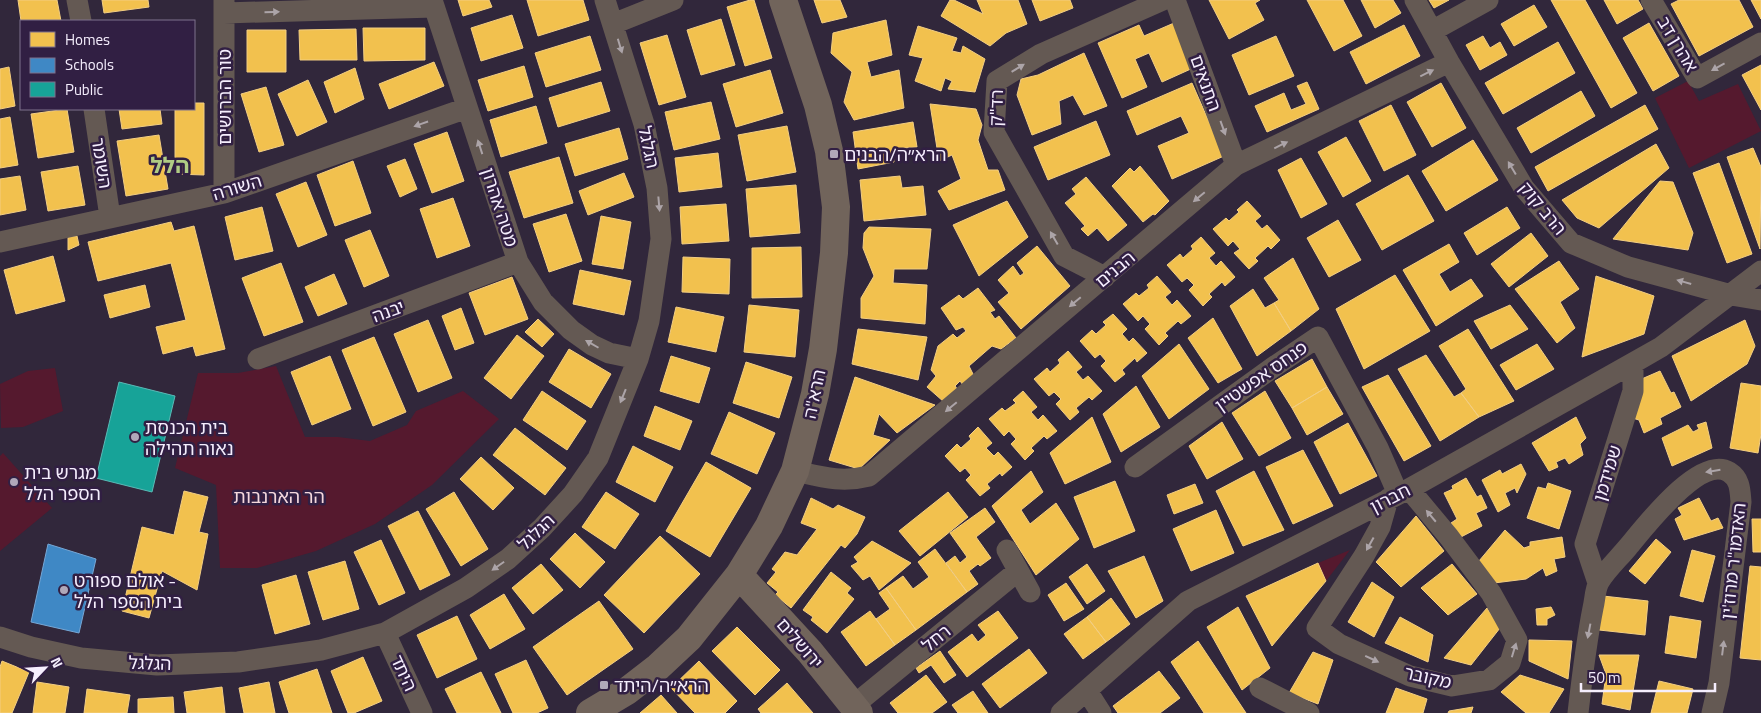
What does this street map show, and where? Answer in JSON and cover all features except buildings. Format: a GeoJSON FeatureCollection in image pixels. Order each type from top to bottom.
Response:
{"type":"FeatureCollection","features":[{"type":"Feature","properties":{"kind":"street"},"geometry":{"type":"LineString","coordinates":[[78,0],[81,20]]}},
{"type":"Feature","properties":{"kind":"street","name":"הגלגל"},"geometry":{"type":"LineString","coordinates":[[0,637],[31,647],[81,658],[158,665],[238,662],[321,650],[385,633],[466,588],[508,559],[542,528],[573,494],[598,458],[638,359],[650,321],[661,239],[657,188],[644,124],[605,0]]}},
{"type":"Feature","properties":{"kind":"street"},"geometry":{"type":"LineString","coordinates":[[613,24],[672,0]]}},
{"type":"Feature","properties":{"kind":"street","name":"הרא\"ה"},"geometry":{"type":"LineString","coordinates":[[590,713],[627,691],[658,667],[689,638],[739,575],[769,526],[796,471],[815,394],[823,349],[834,253],[836,207],[829,151],[818,105],[783,0]]}},
{"type":"Feature","properties":{"kind":"street","name":"רד\"ק"},"geometry":{"type":"LineString","coordinates":[[1105,277],[1064,256],[994,132],[997,81],[1041,54],[1163,0]]}},
{"type":"Feature","properties":{"kind":"street","name":"התנאים"},"geometry":{"type":"LineString","coordinates":[[1175,0],[1236,165]]}},
{"type":"Feature","properties":{"kind":"street","name":"הרב קוק"},"geometry":{"type":"LineString","coordinates":[[1415,0],[1449,62],[1524,188],[1571,243],[1628,267],[1731,296],[1761,300]]}},
{"type":"Feature","properties":{"kind":"street"},"geometry":{"type":"LineString","coordinates":[[1432,31],[1488,0]]}},
{"type":"Feature","properties":{"kind":"street","name":"אהרן דב"},"geometry":{"type":"LineString","coordinates":[[1651,0],[1697,78],[1761,44]]}},
{"type":"Feature","properties":{"kind":"street"},"geometry":{"type":"LineString","coordinates":[[224,6],[433,4]]}},
{"type":"Feature","properties":{"kind":"street","name":"מטה אהרון"},"geometry":{"type":"LineString","coordinates":[[433,4],[518,262],[543,302],[571,330],[592,345],[609,353],[638,359]]}},
{"type":"Feature","properties":{"kind":"street","name":"טור הברושים"},"geometry":{"type":"LineString","coordinates":[[224,6],[224,193]]}},
{"type":"Feature","properties":{"kind":"street","name":"הבנים"},"geometry":{"type":"LineString","coordinates":[[796,471],[837,480],[855,480],[869,476],[1236,165],[1449,62]]}},
{"type":"Feature","properties":{"kind":"street","name":"השורה"},"geometry":{"type":"LineString","coordinates":[[0,242],[224,193],[467,108]]}},
{"type":"Feature","properties":{"kind":"street","name":"השומר"},"geometry":{"type":"LineString","coordinates":[[94,110],[110,217]]}},
{"type":"Feature","properties":{"kind":"street","name":"יבנה"},"geometry":{"type":"LineString","coordinates":[[258,359],[518,262]]}},
{"type":"Feature","properties":{"kind":"street","name":"חברון"},"geometry":{"type":"LineString","coordinates":[[1061,713],[1188,601],[1398,494],[1633,363],[1661,346],[1731,296],[1761,271]]}},
{"type":"Feature","properties":{"kind":"street","name":"פנחס אפשטיין"},"geometry":{"type":"LineString","coordinates":[[1135,467],[1318,337],[1378,448],[1398,494]]}},
{"type":"Feature","properties":{"kind":"street","name":"שמידמן"},"geometry":{"type":"LineString","coordinates":[[1598,583],[1586,544],[1633,391],[1633,363]]}},
{"type":"Feature","properties":{"kind":"street","name":"האדמו\"ר מרוז'ין"},"geometry":{"type":"LineString","coordinates":[[1598,583],[1661,508],[1692,479],[1717,469],[1725,470],[1735,476],[1740,486],[1739,523],[1718,683],[1712,713]]}},
{"type":"Feature","properties":{"kind":"street","name":"מקובר"},"geometry":{"type":"LineString","coordinates":[[1398,494],[1448,537],[1491,593],[1517,640],[1510,662],[1489,680],[1452,686],[1410,676],[1339,644],[1317,628],[1364,556],[1398,494]]}},
{"type":"Feature","properties":{"kind":"street"},"geometry":{"type":"LineString","coordinates":[[1007,550],[1030,592]]}},
{"type":"Feature","properties":{"kind":"street","name":"רחל"},"geometry":{"type":"LineString","coordinates":[[856,710],[1018,571]]}},
{"type":"Feature","properties":{"kind":"street","name":"ירושלים"},"geometry":{"type":"LineString","coordinates":[[739,575],[810,652],[856,710]]}},
{"type":"Feature","properties":{"kind":"street"},"geometry":{"type":"LineString","coordinates":[[1578,713],[1586,646],[1598,583]]}},
{"type":"Feature","properties":{"kind":"street","name":"היתד"},"geometry":{"type":"LineString","coordinates":[[385,633],[422,713]]}},
{"type":"Feature","properties":{"kind":"street"},"geometry":{"type":"LineString","coordinates":[[1260,688],[1309,713]]}},
{"type":"Feature","properties":{"kind":"street"},"geometry":{"type":"LineString","coordinates":[[1087,690],[1101,713]]}},
{"type":"Feature","properties":{"kind":"green space"},"geometry":{"type":"Polygon","coordinates":[[[1688,81],[1699,101],[1738,84],[1761,131],[1689,168],[1655,98],[1688,81]]]}},
{"type":"Feature","properties":{"kind":"green space","name":"הר הארנבות"},"geometry":{"type":"Polygon","coordinates":[[[276,366],[305,437],[338,437],[370,441],[407,425],[416,411],[463,391],[499,419],[432,485],[375,524],[316,551],[257,568],[220,568],[216,485],[175,468],[198,373],[238,373],[276,366]]]}},
{"type":"Feature","properties":{"kind":"green space"},"geometry":{"type":"Polygon","coordinates":[[[55,368],[63,411],[23,427],[1,428],[0,384],[28,371],[55,368]]]}},
{"type":"Feature","properties":{"kind":"green space","name":"מגרש בית הספר הלל"},"geometry":{"type":"Polygon","coordinates":[[[3,453],[52,508],[0,551],[0,456],[3,453]]]}},
{"type":"Feature","properties":{"kind":"green space"},"geometry":{"type":"Polygon","coordinates":[[[1350,550],[1326,581],[1318,563],[1350,550]]]}},
{"type":"Feature","properties":{"kind":"place","name":"הרא״ה/הבנים"},"geometry":{"type":"Point","coordinates":[834,154]}},
{"type":"Feature","properties":{"kind":"place","name":"בית הכנסת נאוה תהילה"},"geometry":{"type":"Point","coordinates":[135,437]}},
{"type":"Feature","properties":{"kind":"place","name":"מגרש בית הספר הלל"},"geometry":{"type":"Point","coordinates":[14,482]}},
{"type":"Feature","properties":{"kind":"place","name":"אולם ספורט - בית הספר הלל"},"geometry":{"type":"Point","coordinates":[64,590]}},
{"type":"Feature","properties":{"kind":"place","name":"הרא״ה/היתד"},"geometry":{"type":"Point","coordinates":[604,685]}},
{"type":"Feature","properties":{"kind":"district","name":"הלל"},"geometry":{"type":"Point","coordinates":[170,165]}}]}
